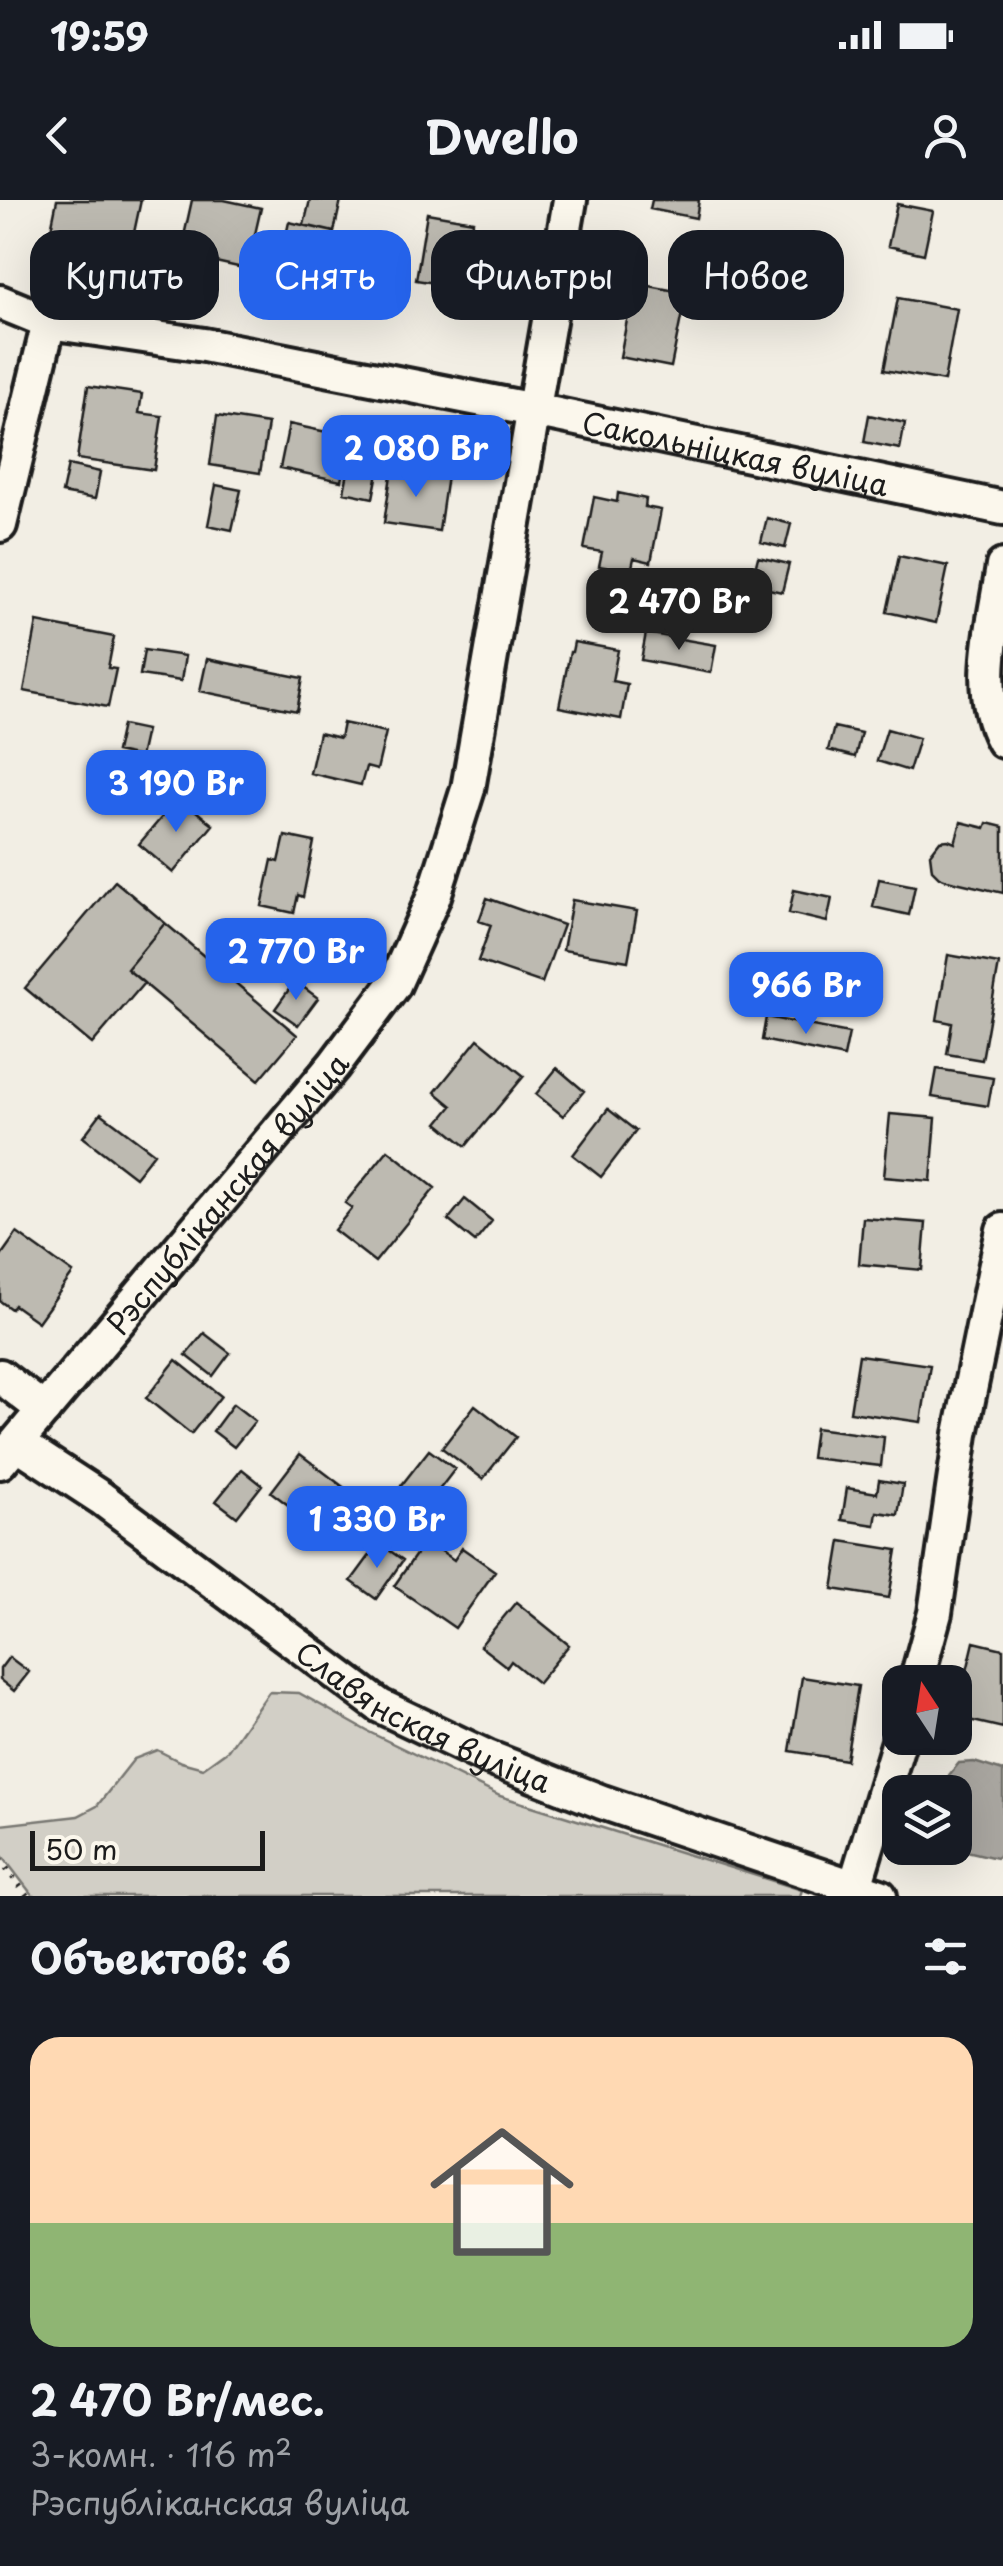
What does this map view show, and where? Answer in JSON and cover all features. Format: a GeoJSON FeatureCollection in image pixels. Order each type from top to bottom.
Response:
{"type":"FeatureCollection","features":[{"type":"Feature","properties":{"kind":"street","name":"Рэспубліканская вуліца"},"geometry":{"type":"LineString","coordinates":[[9,1453],[334,1065],[394,985],[434,896],[468,790],[570,200]]}},
{"type":"Feature","properties":{"kind":"street","name":"Сакольніцкая вуліца"},"geometry":{"type":"LineString","coordinates":[[0,302],[50,322],[204,346],[534,410],[1003,508]]}},
{"type":"Feature","properties":{"kind":"street"},"geometry":{"type":"LineString","coordinates":[[0,526],[50,322]]}},
{"type":"Feature","properties":{"kind":"street"},"geometry":{"type":"LineString","coordinates":[[1003,566],[987,673],[994,724],[1003,741]]}},
{"type":"Feature","properties":{"kind":"street"},"geometry":{"type":"LineString","coordinates":[[921,1665],[935,1613],[961,1434],[1003,1230]]}},
{"type":"Feature","properties":{"kind":"street"},"geometry":{"type":"LineString","coordinates":[[0,1376],[44,1410]]}},
{"type":"Feature","properties":{"kind":"street","name":"Славянская вуліца"},"geometry":{"type":"LineString","coordinates":[[9,1453],[100,1498],[380,1706],[486,1757],[602,1802],[868,1891]]}},
{"type":"Feature","properties":{"kind":"street"},"geometry":{"type":"LineString","coordinates":[[868,1891],[896,1755]]}},
{"type":"Feature","properties":{"kind":"path"},"geometry":{"type":"LineString","coordinates":[[0,1860],[27,1896]]}},
{"type":"Feature","properties":{"kind":"shaded area"},"geometry":{"type":"Polygon","coordinates":[[[269,1692],[299,1693],[500,1796],[802,1890],[800,1896],[33,1896],[0,1853],[0,1825],[78,1816],[97,1806],[134,1759],[157,1750],[203,1768],[228,1750],[269,1692]]]}},
{"type":"Feature","properties":{"kind":"shaded area"},"geometry":{"type":"Polygon","coordinates":[[[974,1762],[1003,1771],[1003,1853],[996,1858],[972,1852],[972,1775],[949,1775],[959,1763],[974,1762]]]}},
{"type":"Feature","properties":{"kind":"building"},"geometry":{"type":"Polygon","coordinates":[[[57,200],[141,200],[135,230],[51,229],[57,200]]]}},
{"type":"Feature","properties":{"kind":"building"},"geometry":{"type":"Polygon","coordinates":[[[192,200],[224,200],[261,208],[256,230],[239,230],[239,267],[219,263],[219,230],[185,230],[192,200]]]}},
{"type":"Feature","properties":{"kind":"building"},"geometry":{"type":"Polygon","coordinates":[[[310,200],[341,200],[334,230],[304,225],[310,200]]]}},
{"type":"Feature","properties":{"kind":"building"},"geometry":{"type":"Polygon","coordinates":[[[652,200],[699,200],[696,218],[650,209],[652,200]]]}},
{"type":"Feature","properties":{"kind":"building"},"geometry":{"type":"Polygon","coordinates":[[[897,204],[933,211],[924,254],[888,246],[897,204]]]}},
{"type":"Feature","properties":{"kind":"building"},"geometry":{"type":"Polygon","coordinates":[[[427,213],[473,221],[471,230],[431,230],[431,282],[416,280],[427,213]]]}},
{"type":"Feature","properties":{"kind":"building"},"geometry":{"type":"Polygon","coordinates":[[[289,222],[325,230],[287,230],[289,222]]]}},
{"type":"Feature","properties":{"kind":"building"},"geometry":{"type":"Polygon","coordinates":[[[648,286],[668,290],[668,320],[681,320],[671,367],[620,357],[627,320],[648,320],[648,286]]]}},
{"type":"Feature","properties":{"kind":"building"},"geometry":{"type":"Polygon","coordinates":[[[898,298],[957,309],[944,381],[884,370],[898,298]]]}},
{"type":"Feature","properties":{"kind":"building"},"geometry":{"type":"Polygon","coordinates":[[[88,386],[142,394],[139,413],[162,416],[154,470],[77,459],[88,386]]]}},
{"type":"Feature","properties":{"kind":"building"},"geometry":{"type":"Polygon","coordinates":[[[869,415],[905,423],[900,449],[864,442],[869,415]]]}},
{"type":"Feature","properties":{"kind":"building"},"geometry":{"type":"Polygon","coordinates":[[[217,416],[268,424],[260,473],[210,465],[217,416]]]}},
{"type":"Feature","properties":{"kind":"building"},"geometry":{"type":"Polygon","coordinates":[[[289,424],[350,437],[341,481],[280,468],[289,424]]]}},
{"type":"Feature","properties":{"kind":"building"},"geometry":{"type":"Polygon","coordinates":[[[356,432],[385,437],[373,498],[344,492],[356,432]]]}},
{"type":"Feature","properties":{"kind":"building"},"geometry":{"type":"Polygon","coordinates":[[[68,465],[100,472],[95,499],[62,493],[68,465]]]}},
{"type":"Feature","properties":{"kind":"building"},"geometry":{"type":"Polygon","coordinates":[[[392,468],[447,476],[439,531],[384,523],[392,468]]]}},
{"type":"Feature","properties":{"kind":"building"},"geometry":{"type":"Polygon","coordinates":[[[216,485],[241,490],[232,530],[208,525],[216,485]]]}},
{"type":"Feature","properties":{"kind":"building"},"geometry":{"type":"Polygon","coordinates":[[[618,493],[646,499],[645,507],[661,510],[651,562],[634,558],[631,572],[599,566],[602,552],[584,549],[594,497],[617,502],[618,493]]]}},
{"type":"Feature","properties":{"kind":"building"},"geometry":{"type":"Polygon","coordinates":[[[767,518],[791,524],[785,548],[761,542],[767,518]]]}},
{"type":"Feature","properties":{"kind":"building"},"geometry":{"type":"Polygon","coordinates":[[[899,556],[948,566],[936,623],[887,612],[899,556]]]}},
{"type":"Feature","properties":{"kind":"building"},"geometry":{"type":"Polygon","coordinates":[[[758,557],[789,564],[782,592],[751,585],[758,557]]]}},
{"type":"Feature","properties":{"kind":"building"},"geometry":{"type":"Polygon","coordinates":[[[651,588],[685,595],[681,615],[648,608],[651,588]]]}},
{"type":"Feature","properties":{"kind":"building"},"geometry":{"type":"Polygon","coordinates":[[[37,622],[114,637],[108,668],[116,669],[108,707],[24,691],[37,622]]]}},
{"type":"Feature","properties":{"kind":"building"},"geometry":{"type":"Polygon","coordinates":[[[646,633],[716,645],[711,673],[641,660],[646,633]]]}},
{"type":"Feature","properties":{"kind":"building"},"geometry":{"type":"Polygon","coordinates":[[[574,642],[618,650],[612,681],[627,684],[621,719],[559,707],[574,642]]]}},
{"type":"Feature","properties":{"kind":"building"},"geometry":{"type":"Polygon","coordinates":[[[144,650],[185,656],[181,681],[140,675],[144,650]]]}},
{"type":"Feature","properties":{"kind":"building"},"geometry":{"type":"Polygon","coordinates":[[[207,659],[303,678],[297,711],[200,691],[207,659]]]}},
{"type":"Feature","properties":{"kind":"building"},"geometry":{"type":"Polygon","coordinates":[[[343,723],[386,732],[377,770],[366,767],[361,785],[310,773],[319,733],[340,738],[343,723]]]}},
{"type":"Feature","properties":{"kind":"building"},"geometry":{"type":"Polygon","coordinates":[[[122,725],[146,730],[140,757],[116,752],[122,725]]]}},
{"type":"Feature","properties":{"kind":"building"},"geometry":{"type":"Polygon","coordinates":[[[834,727],[861,733],[855,757],[828,750],[834,727]]]}},
{"type":"Feature","properties":{"kind":"building"},"geometry":{"type":"Polygon","coordinates":[[[887,729],[919,738],[909,771],[877,761],[887,729]]]}},
{"type":"Feature","properties":{"kind":"building"},"geometry":{"type":"Polygon","coordinates":[[[179,797],[213,825],[173,873],[139,844],[179,797]]]}},
{"type":"Feature","properties":{"kind":"building"},"geometry":{"type":"Polygon","coordinates":[[[961,822],[985,828],[987,823],[1003,827],[1003,893],[947,880],[932,870],[930,854],[940,841],[955,843],[961,822]]]}},
{"type":"Feature","properties":{"kind":"building"},"geometry":{"type":"Polygon","coordinates":[[[285,836],[314,842],[303,897],[298,895],[294,913],[262,906],[272,860],[279,862],[285,836]]]}},
{"type":"Feature","properties":{"kind":"building"},"geometry":{"type":"Polygon","coordinates":[[[879,879],[915,886],[909,915],[873,907],[879,879]]]}},
{"type":"Feature","properties":{"kind":"building"},"geometry":{"type":"Polygon","coordinates":[[[115,881],[165,923],[127,969],[144,983],[92,1044],[25,988],[115,881]]]}},
{"type":"Feature","properties":{"kind":"building"},"geometry":{"type":"Polygon","coordinates":[[[794,890],[832,898],[827,922],[789,913],[794,890]]]}},
{"type":"Feature","properties":{"kind":"building"},"geometry":{"type":"Polygon","coordinates":[[[487,898],[563,925],[542,983],[478,961],[491,925],[479,921],[487,898]]]}},
{"type":"Feature","properties":{"kind":"building"},"geometry":{"type":"Polygon","coordinates":[[[572,900],[637,911],[628,961],[563,950],[572,900]]]}},
{"type":"Feature","properties":{"kind":"building"},"geometry":{"type":"Polygon","coordinates":[[[165,923],[297,1035],[259,1080],[127,969],[165,923]]]}},
{"type":"Feature","properties":{"kind":"building"},"geometry":{"type":"Polygon","coordinates":[[[948,955],[999,964],[982,1060],[947,1054],[952,1023],[937,1020],[948,955]]]}},
{"type":"Feature","properties":{"kind":"building"},"geometry":{"type":"Polygon","coordinates":[[[295,981],[318,998],[298,1025],[275,1009],[295,981]]]}},
{"type":"Feature","properties":{"kind":"building"},"geometry":{"type":"Polygon","coordinates":[[[766,1017],[849,1033],[844,1057],[762,1040],[766,1017]]]}},
{"type":"Feature","properties":{"kind":"building"},"geometry":{"type":"Polygon","coordinates":[[[478,1039],[524,1076],[466,1146],[438,1123],[452,1106],[435,1092],[478,1039]]]}},
{"type":"Feature","properties":{"kind":"building"},"geometry":{"type":"Polygon","coordinates":[[[557,1068],[584,1091],[563,1116],[536,1094],[557,1068]]]}},
{"type":"Feature","properties":{"kind":"building"},"geometry":{"type":"Polygon","coordinates":[[[937,1069],[993,1078],[988,1106],[932,1097],[937,1069]]]}},
{"type":"Feature","properties":{"kind":"building"},"geometry":{"type":"Polygon","coordinates":[[[608,1109],[636,1131],[601,1177],[573,1155],[608,1109]]]}},
{"type":"Feature","properties":{"kind":"building"},"geometry":{"type":"Polygon","coordinates":[[[101,1113],[154,1153],[135,1177],[83,1137],[101,1113]]]}},
{"type":"Feature","properties":{"kind":"building"},"geometry":{"type":"Polygon","coordinates":[[[890,1114],[936,1118],[931,1181],[884,1177],[890,1114]]]}},
{"type":"Feature","properties":{"kind":"building"},"geometry":{"type":"Polygon","coordinates":[[[388,1150],[435,1188],[375,1262],[334,1230],[352,1208],[345,1203],[388,1150]]]}},
{"type":"Feature","properties":{"kind":"building"},"geometry":{"type":"Polygon","coordinates":[[[465,1199],[492,1221],[475,1242],[448,1220],[465,1199]]]}},
{"type":"Feature","properties":{"kind":"building"},"geometry":{"type":"Polygon","coordinates":[[[863,1218],[926,1223],[922,1270],[859,1264],[863,1218]]]}},
{"type":"Feature","properties":{"kind":"building"},"geometry":{"type":"Polygon","coordinates":[[[17,1233],[73,1273],[38,1322],[14,1305],[11,1309],[0,1301],[0,1257],[17,1233]]]}},
{"type":"Feature","properties":{"kind":"building"},"geometry":{"type":"Polygon","coordinates":[[[204,1333],[230,1353],[213,1376],[186,1355],[204,1333]]]}},
{"type":"Feature","properties":{"kind":"building"},"geometry":{"type":"Polygon","coordinates":[[[859,1355],[930,1365],[921,1422],[850,1412],[859,1355]]]}},
{"type":"Feature","properties":{"kind":"building"},"geometry":{"type":"Polygon","coordinates":[[[176,1360],[221,1396],[191,1434],[146,1398],[176,1360]]]}},
{"type":"Feature","properties":{"kind":"building"},"geometry":{"type":"Polygon","coordinates":[[[233,1404],[255,1421],[234,1447],[213,1431],[233,1404]]]}},
{"type":"Feature","properties":{"kind":"building"},"geometry":{"type":"Polygon","coordinates":[[[475,1405],[516,1437],[483,1479],[442,1448],[475,1405]]]}},
{"type":"Feature","properties":{"kind":"building"},"geometry":{"type":"Polygon","coordinates":[[[815,1428],[884,1437],[881,1466],[811,1458],[815,1428]]]}},
{"type":"Feature","properties":{"kind":"building"},"geometry":{"type":"Polygon","coordinates":[[[429,1450],[455,1469],[412,1525],[386,1505],[429,1450]]]}},
{"type":"Feature","properties":{"kind":"building"},"geometry":{"type":"Polygon","coordinates":[[[300,1454],[346,1489],[317,1527],[271,1492],[300,1454]]]}},
{"type":"Feature","properties":{"kind":"building"},"geometry":{"type":"Polygon","coordinates":[[[242,1469],[262,1485],[237,1517],[216,1501],[242,1469]]]}},
{"type":"Feature","properties":{"kind":"building"},"geometry":{"type":"Polygon","coordinates":[[[879,1480],[903,1484],[898,1515],[877,1512],[875,1525],[842,1520],[847,1488],[877,1493],[879,1480]]]}},
{"type":"Feature","properties":{"kind":"building"},"geometry":{"type":"Polygon","coordinates":[[[426,1540],[454,1560],[462,1548],[495,1571],[455,1628],[394,1586],[426,1540]]]}},
{"type":"Feature","properties":{"kind":"building"},"geometry":{"type":"Polygon","coordinates":[[[841,1541],[897,1550],[889,1598],[833,1589],[841,1541]]]}},
{"type":"Feature","properties":{"kind":"building"},"geometry":{"type":"Polygon","coordinates":[[[379,1543],[403,1560],[376,1599],[351,1581],[379,1543]]]}},
{"type":"Feature","properties":{"kind":"building"},"geometry":{"type":"Polygon","coordinates":[[[516,1602],[569,1645],[538,1683],[511,1661],[507,1667],[480,1646],[516,1602]]]}},
{"type":"Feature","properties":{"kind":"building"},"geometry":{"type":"Polygon","coordinates":[[[974,1642],[1003,1649],[1003,1728],[972,1721],[972,1665],[968,1665],[974,1642]]]}},
{"type":"Feature","properties":{"kind":"building"},"geometry":{"type":"Polygon","coordinates":[[[9,1657],[29,1672],[14,1691],[0,1680],[0,1669],[9,1657]]]}},
{"type":"Feature","properties":{"kind":"building"},"geometry":{"type":"Polygon","coordinates":[[[802,1677],[858,1686],[846,1760],[790,1751],[802,1677]]]}}]}
